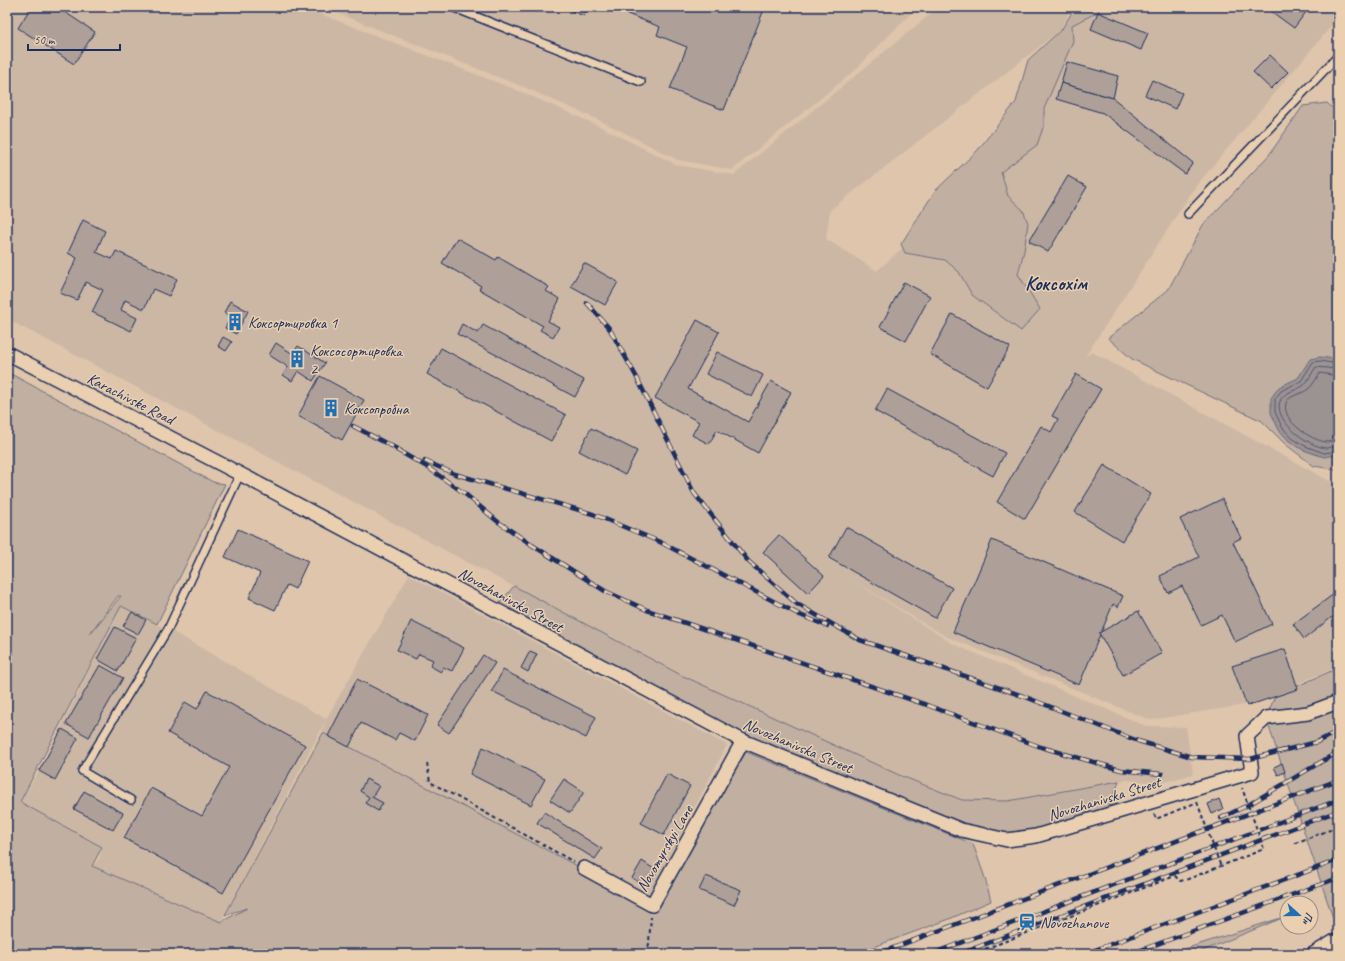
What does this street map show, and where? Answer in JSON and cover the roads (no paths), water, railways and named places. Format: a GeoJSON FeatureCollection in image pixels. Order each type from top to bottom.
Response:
{"type":"FeatureCollection","features":[{"type":"Feature","properties":{"kind":"street","name":"Karachivske Road"},"geometry":{"type":"LineString","coordinates":[[7,353],[240,474]]}},
{"type":"Feature","properties":{"kind":"street","name":"Novozhanivska Street"},"geometry":{"type":"LineString","coordinates":[[240,474],[489,605],[612,673],[743,741],[961,830],[1007,840],[1036,836],[1199,786],[1252,772],[1247,736],[1266,718],[1308,713],[1338,702]]}},
{"type":"Feature","properties":{"kind":"street","name":"Novomyrskyi Lane"},"geometry":{"type":"LineString","coordinates":[[584,868],[652,905],[743,741]]}},
{"type":"Feature","properties":{"kind":"street"},"geometry":{"type":"LineString","coordinates":[[1313,954],[1335,944]]}},
{"type":"Feature","properties":{"kind":"lane"},"geometry":{"type":"LineString","coordinates":[[452,7],[642,82]]}},
{"type":"Feature","properties":{"kind":"lane"},"geometry":{"type":"LineString","coordinates":[[1188,214],[1338,56]]}},
{"type":"Feature","properties":{"kind":"lane"},"geometry":{"type":"LineString","coordinates":[[131,800],[82,771],[168,629],[240,474]]}},
{"type":"Feature","properties":{"kind":"water"},"geometry":{"type":"Polygon","coordinates":[[[1320,357],[1335,359],[1338,362],[1337,455],[1324,457],[1303,450],[1289,441],[1279,430],[1271,413],[1271,398],[1279,387],[1298,378],[1310,359],[1320,357]]]}},
{"type":"Feature","properties":{"kind":"railway"},"geometry":{"type":"LineString","coordinates":[[587,303],[609,328],[636,376],[694,493],[748,561],[797,604],[860,640],[1023,696],[1138,741],[1192,757],[1250,759],[1317,742],[1338,731]]}},
{"type":"Feature","properties":{"kind":"railway"},"geometry":{"type":"LineString","coordinates":[[353,426],[401,451]]}},
{"type":"Feature","properties":{"kind":"railway"},"geometry":{"type":"LineString","coordinates":[[397,450],[427,467],[464,493],[497,521],[532,545],[605,591],[647,610],[924,704],[1041,747],[1121,770],[1162,774]]}},
{"type":"Feature","properties":{"kind":"railway"},"geometry":{"type":"LineString","coordinates":[[425,461],[455,474],[593,514],[660,542],[800,615],[827,626]]}},
{"type":"Feature","properties":{"kind":"railway"},"geometry":{"type":"LineString","coordinates":[[1221,818],[1248,805],[1338,752]]}},
{"type":"Feature","properties":{"kind":"railway"},"geometry":{"type":"LineString","coordinates":[[877,954],[1338,780]]}},
{"type":"Feature","properties":{"kind":"railway"},"geometry":{"type":"LineString","coordinates":[[931,954],[1338,800]]}},
{"type":"Feature","properties":{"kind":"railway"},"geometry":{"type":"LineString","coordinates":[[959,954],[1338,811]]}},
{"type":"Feature","properties":{"kind":"railway"},"geometry":{"type":"LineString","coordinates":[[1084,954],[1338,860]]}},
{"type":"Feature","properties":{"kind":"railway"},"geometry":{"type":"LineString","coordinates":[[1130,954],[1338,878]]}},
{"type":"Feature","properties":{"kind":"place","name":"Коксортировка 1"},"geometry":{"type":"Point","coordinates":[235,322]}},
{"type":"Feature","properties":{"kind":"place","name":"Коксосортировка 2"},"geometry":{"type":"Point","coordinates":[297,359]}},
{"type":"Feature","properties":{"kind":"place","name":"Коксопробна"},"geometry":{"type":"Point","coordinates":[331,408]}},
{"type":"Feature","properties":{"kind":"place","name":"Novozhanove"},"geometry":{"type":"Point","coordinates":[1027,922]}},
{"type":"Feature","properties":{"kind":"district","name":"Коксохім"},"geometry":{"type":"Point","coordinates":[1056,283]}}]}
